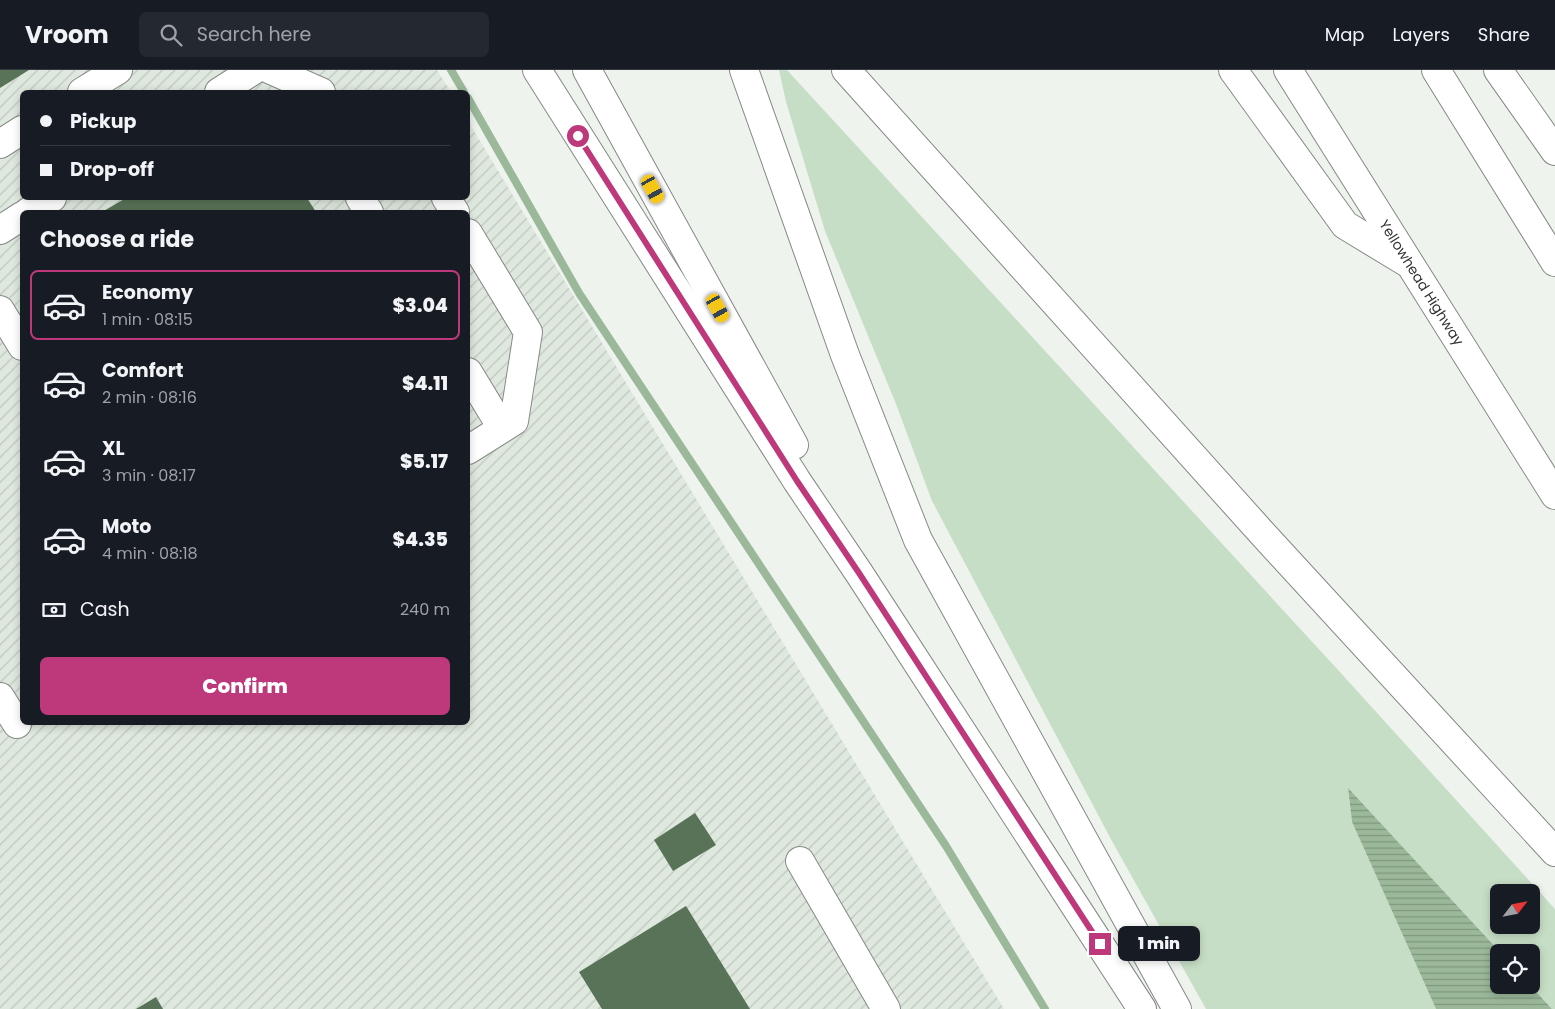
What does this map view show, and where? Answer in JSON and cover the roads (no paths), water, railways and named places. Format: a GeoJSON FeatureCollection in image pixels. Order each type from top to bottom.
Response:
{"type":"FeatureCollection","features":[{"type":"Feature","properties":{"kind":"main road"},"geometry":{"type":"LineString","coordinates":[[85,90],[118,70]]}},
{"type":"Feature","properties":{"kind":"main road"},"geometry":{"type":"LineString","coordinates":[[222,90],[254,70]]}},
{"type":"Feature","properties":{"kind":"main road"},"geometry":{"type":"LineString","coordinates":[[271,70],[316,90]]}},
{"type":"Feature","properties":{"kind":"main road"},"geometry":{"type":"LineString","coordinates":[[537,70],[797,481],[859,573],[1142,1009]]}},
{"type":"Feature","properties":{"kind":"main road"},"geometry":{"type":"LineString","coordinates":[[587,70],[803,461],[859,573]]}},
{"type":"Feature","properties":{"kind":"main road"},"geometry":{"type":"LineString","coordinates":[[744,70],[845,355],[918,540],[1176,1009]]}},
{"type":"Feature","properties":{"kind":"main road"},"geometry":{"type":"LineString","coordinates":[[846,70],[1261,532],[1555,852]]}},
{"type":"Feature","properties":{"kind":"main road"},"geometry":{"type":"LineString","coordinates":[[1233,70],[1345,225],[1411,265]]}},
{"type":"Feature","properties":{"kind":"main road","name":"Yellowhead Highway"},"geometry":{"type":"LineString","coordinates":[[1288,70],[1555,495]]}},
{"type":"Feature","properties":{"kind":"main road"},"geometry":{"type":"LineString","coordinates":[[1436,70],[1555,262]]}},
{"type":"Feature","properties":{"kind":"main road"},"geometry":{"type":"LineString","coordinates":[[1498,70],[1555,151]]}},
{"type":"Feature","properties":{"kind":"main road"},"geometry":{"type":"LineString","coordinates":[[0,144],[20,131]]}},
{"type":"Feature","properties":{"kind":"main road"},"geometry":{"type":"LineString","coordinates":[[35,210],[49,200]]}},
{"type":"Feature","properties":{"kind":"main road"},"geometry":{"type":"LineString","coordinates":[[470,236],[528,332],[514,420],[470,449]]}},
{"type":"Feature","properties":{"kind":"main road"},"geometry":{"type":"LineString","coordinates":[[0,310],[20,343]]}},
{"type":"Feature","properties":{"kind":"main road"},"geometry":{"type":"LineString","coordinates":[[470,375],[502,428]]}},
{"type":"Feature","properties":{"kind":"main road"},"geometry":{"type":"LineString","coordinates":[[0,697],[13,727]]}},
{"type":"Feature","properties":{"kind":"main road"},"geometry":{"type":"LineString","coordinates":[[800,861],[886,1009]]}},
{"type":"Feature","properties":{"kind":"waterway"},"geometry":{"type":"LineString","coordinates":[[451,70],[463,90]]}},
{"type":"Feature","properties":{"kind":"waterway"},"geometry":{"type":"LineString","coordinates":[[470,102],[579,293],[946,846],[1045,1009]]}}]}
